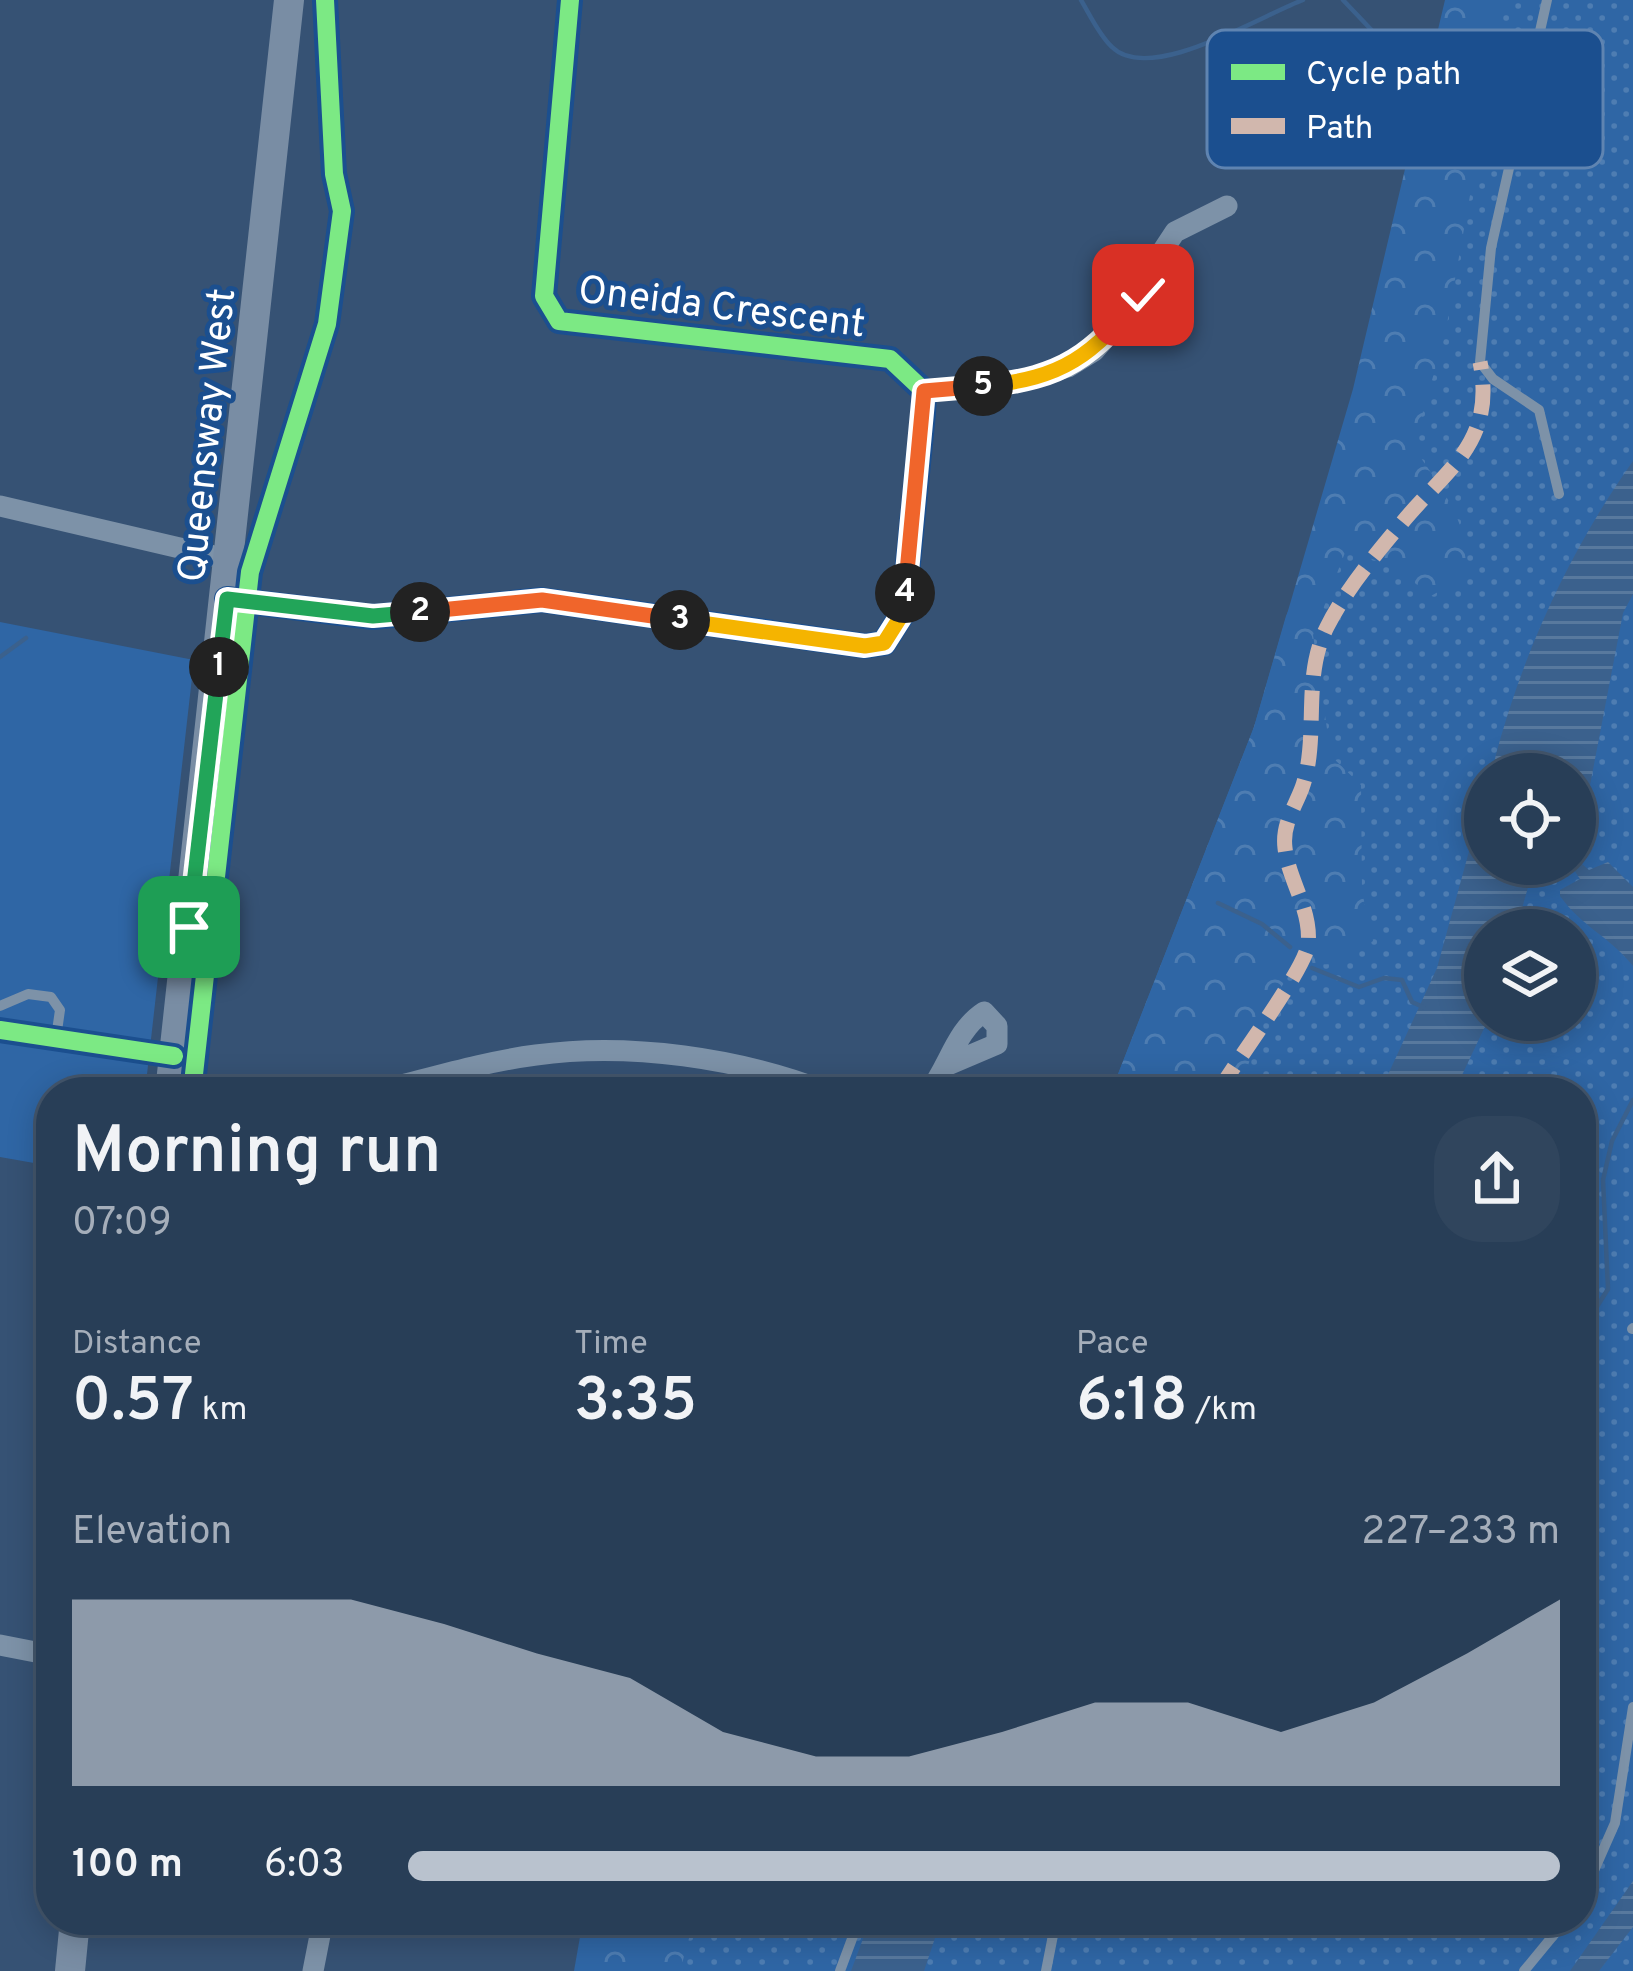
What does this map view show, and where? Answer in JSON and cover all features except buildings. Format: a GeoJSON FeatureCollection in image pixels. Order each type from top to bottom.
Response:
{"type":"FeatureCollection","features":[{"type":"Feature","properties":{"kind":"street","name":"Queensway West"},"geometry":{"type":"LineString","coordinates":[[172,1077],[289,0]]}},
{"type":"Feature","properties":{"kind":"street","name":"Oneida Crescent"},"geometry":{"type":"LineString","coordinates":[[570,0],[544,296],[559,321],[890,359],[924,391]]}},
{"type":"Feature","properties":{"kind":"street"},"geometry":{"type":"LineString","coordinates":[[227,599],[373,616],[542,600],[865,646],[884,643],[903,613],[924,391],[1018,382],[1068,367],[1094,351],[1143,295],[1148,274],[1175,232],[1227,206]]}},
{"type":"Feature","properties":{"kind":"street"},"geometry":{"type":"LineString","coordinates":[[0,506],[231,560]]}},
{"type":"Feature","properties":{"kind":"street"},"geometry":{"type":"LineString","coordinates":[[0,1030],[174,1056]]}},
{"type":"Feature","properties":{"kind":"street"},"geometry":{"type":"LineString","coordinates":[[439,1077],[538,1054],[640,1053],[706,1060],[770,1077]]}},
{"type":"Feature","properties":{"kind":"street"},"geometry":{"type":"LineString","coordinates":[[940,1077],[950,1064]]}},
{"type":"Feature","properties":{"kind":"street"},"geometry":{"type":"LineString","coordinates":[[0,1645],[36,1651]]}},
{"type":"Feature","properties":{"kind":"street"},"geometry":{"type":"LineString","coordinates":[[70,1971],[74,1935]]}},
{"type":"Feature","properties":{"kind":"street"},"geometry":{"type":"LineString","coordinates":[[313,1971],[320,1935]]}},
{"type":"Feature","properties":{"kind":"lane"},"geometry":{"type":"LineString","coordinates":[[1540,30],[1547,0]]}},
{"type":"Feature","properties":{"kind":"lane"},"geometry":{"type":"LineString","coordinates":[[1509,168],[1491,248],[1480,362],[1493,379],[1539,410],[1559,494]]}},
{"type":"Feature","properties":{"kind":"lane"},"geometry":{"type":"LineString","coordinates":[[0,1006],[28,994],[51,997],[60,1010],[56,1039]]}},
{"type":"Feature","properties":{"kind":"lane"},"geometry":{"type":"LineString","coordinates":[[1596,1866],[1615,1823],[1633,1707]]}},
{"type":"Feature","properties":{"kind":"lane"},"geometry":{"type":"LineString","coordinates":[[840,1971],[853,1935]]}},
{"type":"Feature","properties":{"kind":"lane"},"geometry":{"type":"LineString","coordinates":[[1046,1971],[1053,1935]]}},
{"type":"Feature","properties":{"kind":"lane"},"geometry":{"type":"LineString","coordinates":[[1524,1971],[1554,1935]]}},
{"type":"Feature","properties":{"kind":"green space"},"geometry":{"type":"Polygon","coordinates":[[[1445,0],[1505,0],[1500,30],[1438,30],[1445,0]]]}},
{"type":"Feature","properties":{"kind":"green space"},"geometry":{"type":"Polygon","coordinates":[[[1463,0],[1633,0],[1633,1971],[580,1971],[584,1935],[1596,1935],[1596,1077],[1117,1077],[1254,727],[1286,616],[1367,437],[1426,168],[1603,168],[1603,30],[1456,30],[1463,0]]]}},
{"type":"Feature","properties":{"kind":"green space"},"geometry":{"type":"Polygon","coordinates":[[[1405,168],[1475,168],[1445,335],[1413,446],[1459,522],[1467,575],[1431,596],[1395,567],[1346,550],[1313,635],[1331,756],[1361,785],[1362,892],[1373,941],[1338,964],[1296,965],[1272,1001],[1244,1077],[1117,1077],[1254,727],[1353,389],[1405,168]]]}},
{"type":"Feature","properties":{"kind":"green space"},"geometry":{"type":"Polygon","coordinates":[[[0,622],[194,660],[147,1077],[36,1077],[36,1163],[0,1157],[0,622]]]}},
{"type":"Feature","properties":{"kind":"green space"},"geometry":{"type":"Polygon","coordinates":[[[580,1935],[690,1935],[680,1971],[574,1971],[580,1935]]]}},
{"type":"Feature","properties":{"kind":"shaded area"},"geometry":{"type":"Polygon","coordinates":[[[1633,461],[1633,594],[1623,613],[1596,754],[1496,753],[1547,611],[1633,461]]]}},
{"type":"Feature","properties":{"kind":"shaded area"},"geometry":{"type":"Polygon","coordinates":[[[1608,862],[1633,887],[1633,966],[1596,932],[1596,909],[1571,909],[1560,890],[1569,885],[1596,885],[1596,867],[1608,862]]]}},
{"type":"Feature","properties":{"kind":"shaded area"},"geometry":{"type":"Polygon","coordinates":[[[1464,870],[1464,885],[1529,885],[1522,909],[1464,909],[1464,1041],[1478,1041],[1461,1077],[1387,1077],[1437,968],[1464,870]]]}},
{"type":"Feature","properties":{"kind":"shaded area"},"geometry":{"type":"Polygon","coordinates":[[[1633,1881],[1633,1927],[1599,1971],[1570,1971],[1633,1881]]]}},
{"type":"Feature","properties":{"kind":"shaded area"},"geometry":{"type":"Polygon","coordinates":[[[864,1935],[936,1935],[924,1971],[851,1971],[864,1935]]]}},
{"type":"Feature","properties":{"kind":"waterway"},"geometry":{"type":"LineString","coordinates":[[1081,0],[1112,47],[1129,57],[1152,58],[1207,43]]}},
{"type":"Feature","properties":{"kind":"waterway"},"geometry":{"type":"LineString","coordinates":[[1235,30],[1303,0]]}},
{"type":"Feature","properties":{"kind":"waterway"},"geometry":{"type":"LineString","coordinates":[[1343,0],[1372,30]]}},
{"type":"Feature","properties":{"kind":"waterway"},"geometry":{"type":"LineString","coordinates":[[0,657],[26,638]]}},
{"type":"Feature","properties":{"kind":"waterway"},"geometry":{"type":"LineString","coordinates":[[1218,903],[1262,924],[1290,947]]}},
{"type":"Feature","properties":{"kind":"waterway"},"geometry":{"type":"LineString","coordinates":[[1312,968],[1359,987],[1384,978],[1402,980],[1412,1002],[1423,1007]]}},
{"type":"Feature","properties":{"kind":"waterway"},"geometry":{"type":"LineString","coordinates":[[1596,1308],[1608,1289],[1603,1180],[1612,1141],[1633,1100]]}},
{"type":"Feature","properties":{"kind":"marked path"},"geometry":{"type":"LineString","coordinates":[[1228,1077],[1283,995],[1308,945],[1307,920],[1285,840],[1307,769],[1319,647],[1361,574],[1474,435],[1483,390],[1480,362]]}},
{"type":"Feature","properties":{"kind":"cycle path"},"geometry":{"type":"LineString","coordinates":[[194,1077],[250,572],[327,324],[342,211],[334,174],[325,0]]}},
{"type":"Feature","properties":{"kind":"cycle path"},"geometry":{"type":"LineString","coordinates":[[227,599],[373,617],[542,600],[865,646],[884,643],[903,613],[924,391],[890,359],[559,321],[544,296],[570,0]]}},
{"type":"Feature","properties":{"kind":"cycle path"},"geometry":{"type":"LineString","coordinates":[[0,1030],[174,1056]]}},
{"type":"Feature","properties":{"kind":"route"},"geometry":{"type":"LineString","coordinates":[[189,927],[227,599],[373,616],[542,600],[865,646],[884,643],[903,613],[924,391],[1018,382],[1068,367],[1094,351],[1143,295]]}}]}
